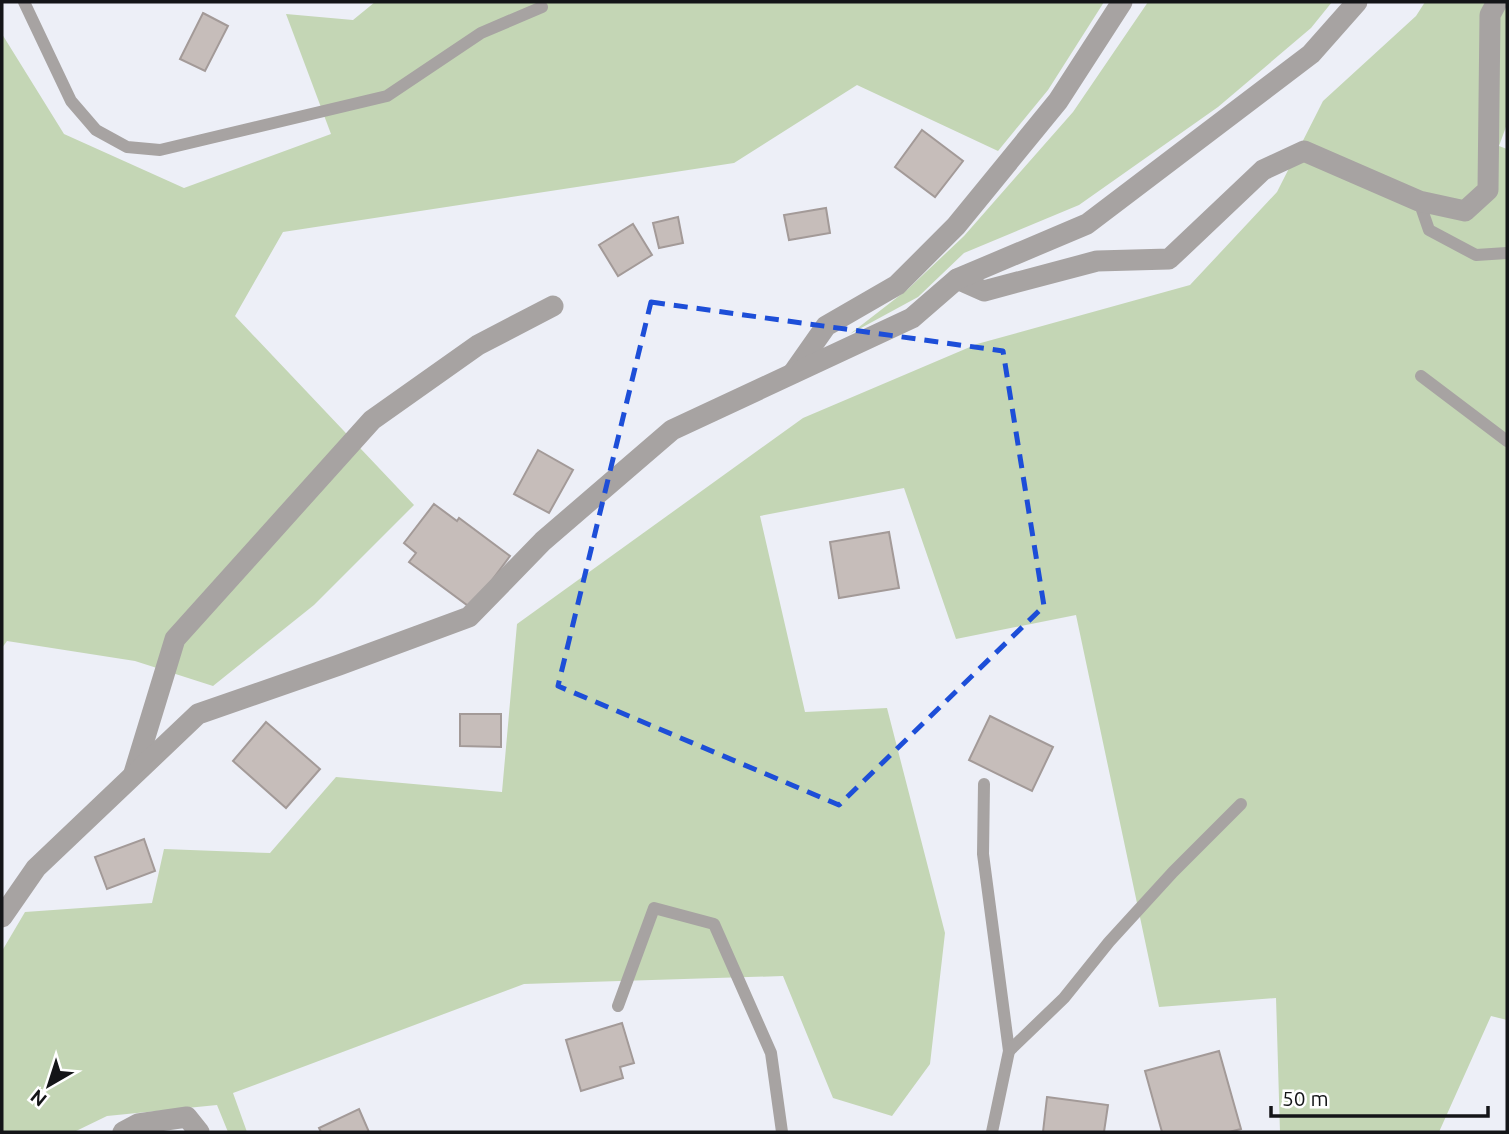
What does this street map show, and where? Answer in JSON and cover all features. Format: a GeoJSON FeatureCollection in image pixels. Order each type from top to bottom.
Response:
{"type":"FeatureCollection","features":[{"type":"Feature","properties":{"kind":"street"},"geometry":{"type":"LineString","coordinates":[[792,374],[826,326],[897,285],[956,226],[1058,101],[1122,2]]}},
{"type":"Feature","properties":{"kind":"street"},"geometry":{"type":"LineString","coordinates":[[2,917],[36,868],[198,714],[469,617],[542,541],[672,430],[912,318],[957,279],[1087,224],[1311,54],[1357,2]]}},
{"type":"Feature","properties":{"kind":"street"},"geometry":{"type":"LineString","coordinates":[[957,279],[984,291],[1097,261],[1169,259],[1263,170],[1304,151],[1419,201],[1465,211],[1488,190],[1490,15],[1497,2]]}},
{"type":"Feature","properties":{"kind":"street"},"geometry":{"type":"LineString","coordinates":[[133,775],[175,639],[372,420],[478,345],[553,306]]}},
{"type":"Feature","properties":{"kind":"street"},"geometry":{"type":"LineString","coordinates":[[123,1132],[138,1124],[187,1117],[199,1132]]}},
{"type":"Feature","properties":{"kind":"lane"},"geometry":{"type":"LineString","coordinates":[[24,2],[71,101],[96,130],[127,147],[160,150],[387,96],[481,33],[542,7]]}},
{"type":"Feature","properties":{"kind":"lane"},"geometry":{"type":"LineString","coordinates":[[1419,201],[1430,230],[1476,255],[1507,253]]}},
{"type":"Feature","properties":{"kind":"lane"},"geometry":{"type":"LineString","coordinates":[[1421,376],[1507,441]]}},
{"type":"Feature","properties":{"kind":"lane"},"geometry":{"type":"LineString","coordinates":[[984,784],[983,854],[1009,1051],[992,1132]]}},
{"type":"Feature","properties":{"kind":"lane"},"geometry":{"type":"LineString","coordinates":[[1009,1051],[1064,998],[1109,942],[1173,872],[1241,804]]}},
{"type":"Feature","properties":{"kind":"lane"},"geometry":{"type":"LineString","coordinates":[[618,1006],[654,908],[714,924],[771,1053],[782,1132]]}},
{"type":"Feature","properties":{"kind":"highlighted area"},"geometry":{"type":"Polygon","coordinates":[[[651,302],[1003,351],[1044,606],[839,805],[558,686],[651,302]]]}},
{"type":"Feature","properties":{"kind":"green space"},"geometry":{"type":"Polygon","coordinates":[[[375,2],[1104,2],[1048,90],[998,151],[857,85],[734,163],[283,232],[235,316],[414,505],[314,605],[213,686],[135,661],[7,641],[2,648],[2,34],[64,134],[184,188],[331,134],[286,14],[353,20],[375,2]]]}},
{"type":"Feature","properties":{"kind":"green space"},"geometry":{"type":"Polygon","coordinates":[[[1148,2],[1332,2],[1311,28],[1218,107],[1079,205],[964,253],[918,297],[850,334],[908,289],[964,236],[1073,112],[1148,2]]]}},
{"type":"Feature","properties":{"kind":"green space"},"geometry":{"type":"Polygon","coordinates":[[[1425,2],[1507,2],[1507,124],[1499,146],[1507,149],[1507,1020],[1491,1016],[1439,1132],[1280,1132],[1276,998],[1159,1007],[1076,615],[956,639],[904,488],[760,516],[805,712],[887,708],[945,933],[930,1064],[892,1116],[833,1098],[783,976],[524,984],[233,1093],[247,1132],[228,1132],[217,1105],[107,1116],[74,1132],[2,1132],[2,951],[25,912],[152,903],[164,849],[270,853],[336,777],[502,792],[517,624],[803,418],[977,344],[1190,285],[1277,192],[1323,101],[1416,16],[1425,2]]]}},
{"type":"Feature","properties":{"kind":"building"},"geometry":{"type":"Polygon","coordinates":[[[203,13],[228,26],[205,71],[180,59],[203,13]]]}},
{"type":"Feature","properties":{"kind":"building"},"geometry":{"type":"Polygon","coordinates":[[[922,130],[963,161],[935,197],[895,167],[922,130]]]}},
{"type":"Feature","properties":{"kind":"building"},"geometry":{"type":"Polygon","coordinates":[[[826,208],[830,233],[789,240],[784,215],[826,208]]]}},
{"type":"Feature","properties":{"kind":"building"},"geometry":{"type":"Polygon","coordinates":[[[678,217],[683,243],[659,248],[653,223],[678,217]]]}},
{"type":"Feature","properties":{"kind":"building"},"geometry":{"type":"Polygon","coordinates":[[[633,224],[652,255],[618,276],[599,245],[633,224]]]}},
{"type":"Feature","properties":{"kind":"building"},"geometry":{"type":"Polygon","coordinates":[[[538,450],[573,470],[549,513],[514,494],[538,450]]]}},
{"type":"Feature","properties":{"kind":"building"},"geometry":{"type":"Polygon","coordinates":[[[434,504],[457,521],[459,518],[510,556],[471,608],[409,562],[416,553],[404,543],[434,504]]]}},
{"type":"Feature","properties":{"kind":"building"},"geometry":{"type":"Polygon","coordinates":[[[889,532],[899,588],[839,598],[830,542],[889,532]]]}},
{"type":"Feature","properties":{"kind":"building"},"geometry":{"type":"Polygon","coordinates":[[[460,714],[501,714],[501,747],[460,746],[460,714]]]}},
{"type":"Feature","properties":{"kind":"building"},"geometry":{"type":"Polygon","coordinates":[[[990,716],[1053,747],[1032,791],[969,760],[990,716]]]}},
{"type":"Feature","properties":{"kind":"building"},"geometry":{"type":"Polygon","coordinates":[[[266,722],[320,769],[286,808],[233,761],[266,722]]]}},
{"type":"Feature","properties":{"kind":"building"},"geometry":{"type":"Polygon","coordinates":[[[144,839],[155,871],[107,889],[95,857],[144,839]]]}},
{"type":"Feature","properties":{"kind":"building"},"geometry":{"type":"Polygon","coordinates":[[[622,1023],[634,1063],[620,1067],[623,1078],[581,1091],[566,1040],[622,1023]]]}},
{"type":"Feature","properties":{"kind":"building"},"geometry":{"type":"Polygon","coordinates":[[[1219,1051],[1241,1129],[1229,1132],[1162,1132],[1145,1071],[1219,1051]]]}},
{"type":"Feature","properties":{"kind":"building"},"geometry":{"type":"Polygon","coordinates":[[[1047,1097],[1108,1105],[1104,1132],[1043,1132],[1047,1097]]]}},
{"type":"Feature","properties":{"kind":"building"},"geometry":{"type":"Polygon","coordinates":[[[359,1109],[369,1132],[321,1132],[319,1128],[359,1109]]]}}]}
